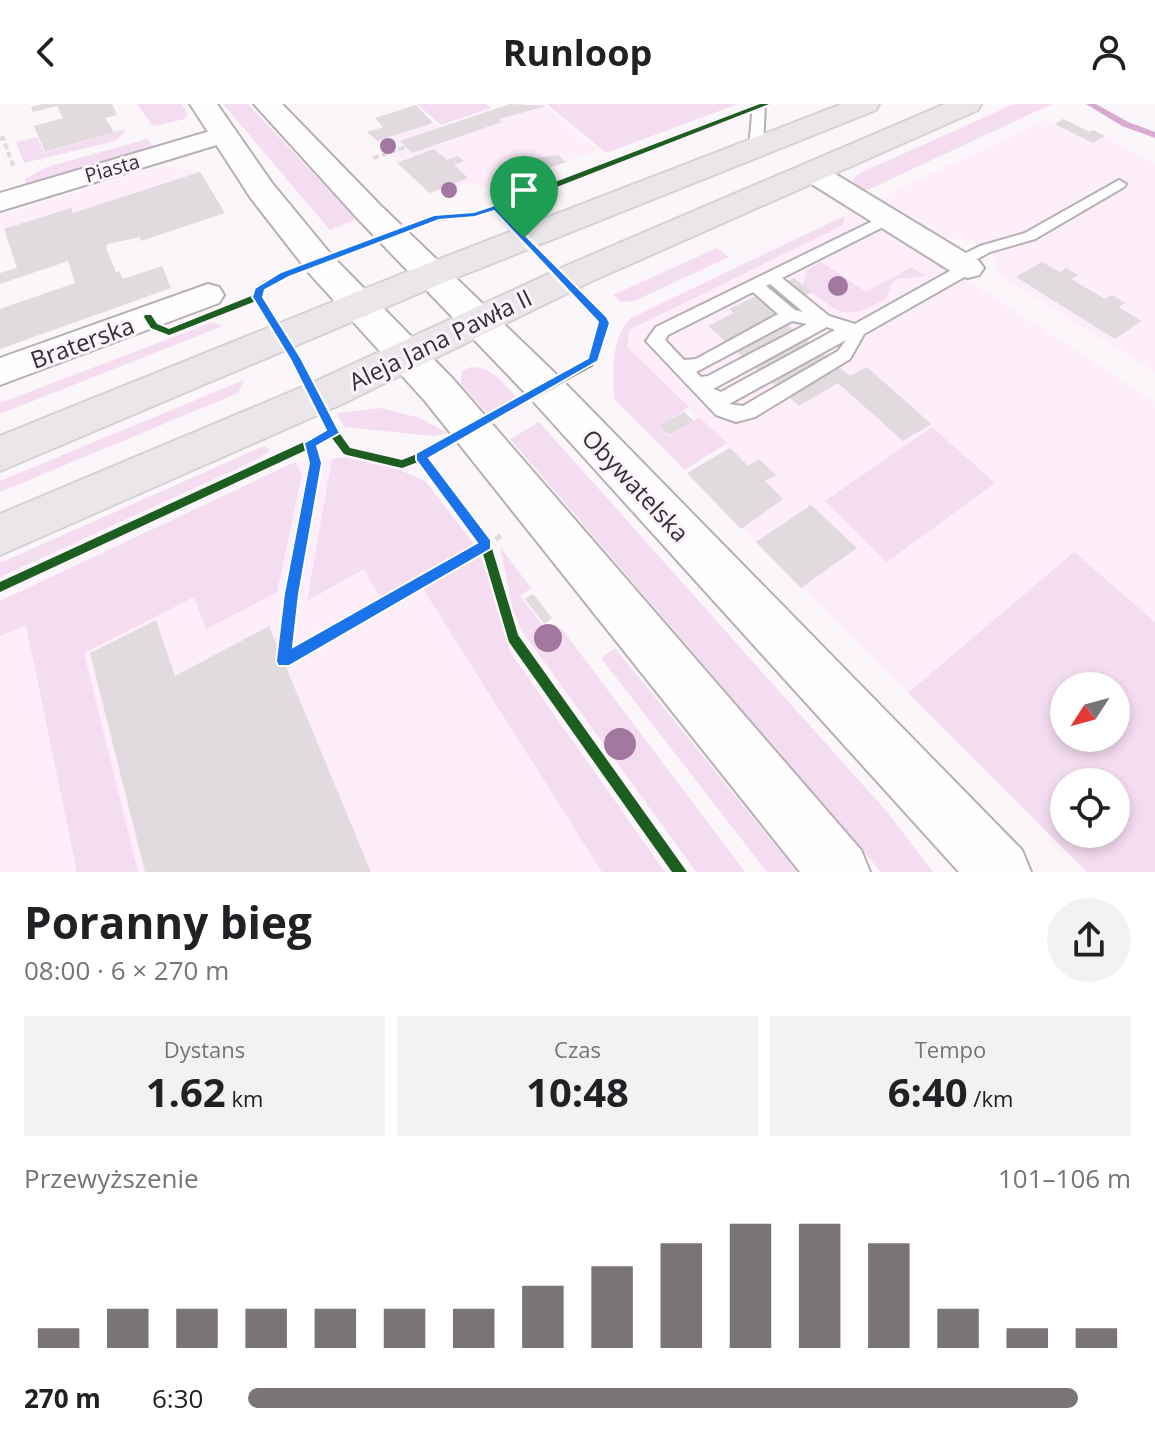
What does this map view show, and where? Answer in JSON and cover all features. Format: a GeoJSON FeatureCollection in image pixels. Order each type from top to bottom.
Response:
{"type":"FeatureCollection","features":[{"type":"Feature","properties":{"kind":"main road"},"geometry":{"type":"LineString","coordinates":[[203,104],[261,190],[359,306],[439,390],[839,872]]}},
{"type":"Feature","properties":{"kind":"main road","name":"Obywatelska"},"geometry":{"type":"LineString","coordinates":[[267,104],[477,322],[546,389],[1000,872]]}},
{"type":"Feature","properties":{"kind":"main road"},"geometry":{"type":"LineString","coordinates":[[0,454],[431,275],[866,104]]}},
{"type":"Feature","properties":{"kind":"main road","name":"Aleja Jana Pawła II"},"geometry":{"type":"LineString","coordinates":[[0,535],[316,398],[587,270],[968,104]]}},
{"type":"Feature","properties":{"kind":"street","name":"Piasta"},"geometry":{"type":"LineString","coordinates":[[0,202],[224,135]]}},
{"type":"Feature","properties":{"kind":"street"},"geometry":{"type":"LineString","coordinates":[[812,172],[963,266]]}},
{"type":"Feature","properties":{"kind":"street","name":"Braterska"},"geometry":{"type":"LineString","coordinates":[[0,372],[208,295]]}},
{"type":"Feature","properties":{"kind":"lane"},"geometry":{"type":"LineString","coordinates":[[756,148],[759,104]]}},
{"type":"Feature","properties":{"kind":"lane"},"geometry":{"type":"LineString","coordinates":[[888,219],[656,335],[657,346],[712,399],[724,399],[836,336],[857,331],[963,266],[985,249],[1030,236],[1119,184]]}},
{"type":"Feature","properties":{"kind":"lane"},"geometry":{"type":"LineString","coordinates":[[771,277],[825,321]]}},
{"type":"Feature","properties":{"kind":"lane"},"geometry":{"type":"LineString","coordinates":[[755,285],[790,315],[857,331]]}},
{"type":"Feature","properties":{"kind":"lane"},"geometry":{"type":"LineString","coordinates":[[679,367],[699,365],[790,315]]}},
{"type":"Feature","properties":{"kind":"lane"},"geometry":{"type":"LineString","coordinates":[[696,384],[711,383],[825,321]]}},
{"type":"Feature","properties":{"kind":"path"},"geometry":{"type":"LineString","coordinates":[[373,158],[406,147]]}},
{"type":"Feature","properties":{"kind":"path"},"geometry":{"type":"LineString","coordinates":[[296,450],[334,433],[316,398]]}},
{"type":"Feature","properties":{"kind":"path"},"geometry":{"type":"LineString","coordinates":[[310,443],[315,463],[291,594],[284,661],[488,549],[501,536]]}},
{"type":"Feature","properties":{"kind":"path"},"geometry":{"type":"LineString","coordinates":[[477,532],[488,549]]}},
{"type":"Feature","properties":{"kind":"shaded area"},"geometry":{"type":"Polygon","coordinates":[[[137,104],[182,104],[188,114],[185,119],[153,126],[137,104]]]}},
{"type":"Feature","properties":{"kind":"shaded area"},"geometry":{"type":"Polygon","coordinates":[[[223,104],[248,104],[356,219],[330,230],[223,104]]]}},
{"type":"Feature","properties":{"kind":"shaded area"},"geometry":{"type":"Polygon","coordinates":[[[417,104],[486,104],[491,108],[441,125],[417,104]]]}},
{"type":"Feature","properties":{"kind":"shaded area"},"geometry":{"type":"Polygon","coordinates":[[[511,104],[543,104],[598,150],[487,189],[472,184],[429,194],[377,141],[433,123],[440,127],[511,104]]]}},
{"type":"Feature","properties":{"kind":"shaded area"},"geometry":{"type":"Polygon","coordinates":[[[547,104],[738,104],[606,153],[547,104]]]}},
{"type":"Feature","properties":{"kind":"shaded area"},"geometry":{"type":"Polygon","coordinates":[[[1014,104],[1052,104],[861,193],[852,182],[858,174],[1014,104]]]}},
{"type":"Feature","properties":{"kind":"shaded area"},"geometry":{"type":"Polygon","coordinates":[[[1048,119],[1055,124],[1063,119],[1090,132],[1093,130],[1155,164],[1155,372],[996,273],[995,257],[985,249],[968,239],[935,238],[874,201],[1048,119]]]}},
{"type":"Feature","properties":{"kind":"shaded area"},"geometry":{"type":"Polygon","coordinates":[[[124,129],[125,132],[115,141],[24,163],[16,142],[37,137],[44,153],[124,129]]]}},
{"type":"Feature","properties":{"kind":"shaded area"},"geometry":{"type":"Polygon","coordinates":[[[148,139],[155,150],[26,187],[25,179],[47,167],[148,139]]]}},
{"type":"Feature","properties":{"kind":"shaded area"},"geometry":{"type":"Polygon","coordinates":[[[161,166],[200,172],[218,201],[17,268],[0,216],[161,166]]]}},
{"type":"Feature","properties":{"kind":"shaded area"},"geometry":{"type":"Polygon","coordinates":[[[859,209],[1155,402],[1155,622],[1074,552],[908,693],[687,473],[729,447],[627,347],[629,330],[842,225],[844,216],[859,209]]]}},
{"type":"Feature","properties":{"kind":"shaded area"},"geometry":{"type":"Polygon","coordinates":[[[844,216],[843,225],[629,330],[627,347],[689,407],[659,427],[669,436],[699,417],[727,443],[685,470],[614,399],[615,356],[624,326],[631,318],[844,216]]]}},
{"type":"Feature","properties":{"kind":"shaded area"},"geometry":{"type":"Polygon","coordinates":[[[717,248],[729,257],[634,301],[621,302],[613,295],[717,248]]]}},
{"type":"Feature","properties":{"kind":"shaded area"},"geometry":{"type":"Polygon","coordinates":[[[821,262],[866,292],[912,267],[926,276],[897,279],[891,284],[887,298],[861,311],[842,311],[803,285],[807,270],[821,262]]]}},
{"type":"Feature","properties":{"kind":"shaded area"},"geometry":{"type":"Polygon","coordinates":[[[213,322],[220,327],[0,414],[0,403],[213,322]]]}},
{"type":"Feature","properties":{"kind":"shaded area"},"geometry":{"type":"Polygon","coordinates":[[[471,367],[492,373],[517,398],[488,414],[461,385],[462,371],[471,367]]]}},
{"type":"Feature","properties":{"kind":"shaded area"},"geometry":{"type":"Polygon","coordinates":[[[244,380],[238,393],[0,492],[0,481],[244,380]]]}},
{"type":"Feature","properties":{"kind":"shaded area"},"geometry":{"type":"Polygon","coordinates":[[[381,408],[420,418],[447,433],[433,436],[345,427],[336,413],[381,408]]]}},
{"type":"Feature","properties":{"kind":"shaded area"},"geometry":{"type":"Polygon","coordinates":[[[539,422],[887,812],[933,872],[881,872],[510,439],[539,422]]]}},
{"type":"Feature","properties":{"kind":"shaded area"},"geometry":{"type":"Polygon","coordinates":[[[932,427],[995,483],[887,562],[825,501],[932,427]]]}},
{"type":"Feature","properties":{"kind":"shaded area"},"geometry":{"type":"Polygon","coordinates":[[[264,446],[271,450],[258,459],[0,577],[0,563],[264,446]]]}},
{"type":"Feature","properties":{"kind":"shaded area"},"geometry":{"type":"Polygon","coordinates":[[[315,455],[332,459],[346,457],[400,470],[425,481],[482,556],[510,652],[665,872],[0,872],[0,636],[43,615],[37,584],[315,455]]]}},
{"type":"Feature","properties":{"kind":"shaded area"},"geometry":{"type":"Polygon","coordinates":[[[346,457],[400,470],[425,481],[474,544],[380,597],[364,569],[307,601],[332,459],[346,457]]]}},
{"type":"Feature","properties":{"kind":"shaded area"},"geometry":{"type":"Polygon","coordinates":[[[295,462],[302,474],[277,592],[206,629],[194,597],[84,653],[138,872],[77,872],[26,625],[0,636],[0,601],[295,462]]]}},
{"type":"Feature","properties":{"kind":"shaded area"},"geometry":{"type":"Polygon","coordinates":[[[500,547],[531,588],[520,596],[550,635],[561,628],[745,872],[696,872],[522,631],[513,610],[500,547]]]}},
{"type":"Feature","properties":{"kind":"shaded area"},"geometry":{"type":"Polygon","coordinates":[[[1074,552],[1155,622],[1155,872],[1087,872],[1063,848],[1130,848],[1130,768],[1050,768],[1050,835],[908,693],[1074,552]]]}},
{"type":"Feature","properties":{"kind":"shaded area"},"geometry":{"type":"Polygon","coordinates":[[[482,556],[510,652],[665,872],[602,872],[423,589],[482,556]]]}},
{"type":"Feature","properties":{"kind":"shaded area"},"geometry":{"type":"Polygon","coordinates":[[[615,648],[797,872],[767,872],[601,658],[615,648]]]}},
{"type":"Feature","properties":{"kind":"building"},"geometry":{"type":"Polygon","coordinates":[[[43,104],[112,104],[117,115],[105,118],[114,132],[45,152],[34,126],[63,118],[57,106],[33,112],[31,107],[43,104]]]}},
{"type":"Feature","properties":{"kind":"building"},"geometry":{"type":"Polygon","coordinates":[[[510,104],[546,106],[499,119],[502,122],[412,153],[400,141],[510,104]]]}},
{"type":"Feature","properties":{"kind":"building"},"geometry":{"type":"Polygon","coordinates":[[[416,105],[433,123],[377,141],[367,132],[383,127],[375,118],[416,105]]]}},
{"type":"Feature","properties":{"kind":"building"},"geometry":{"type":"Polygon","coordinates":[[[1063,119],[1105,136],[1093,143],[1055,124],[1063,119]]]}},
{"type":"Feature","properties":{"kind":"building"},"geometry":{"type":"Polygon","coordinates":[[[434,149],[447,160],[458,156],[464,161],[454,165],[468,178],[430,193],[397,163],[434,149]]]}},
{"type":"Feature","properties":{"kind":"building"},"geometry":{"type":"Polygon","coordinates":[[[558,155],[566,162],[513,180],[502,169],[524,160],[558,155]]]}},
{"type":"Feature","properties":{"kind":"building"},"geometry":{"type":"Polygon","coordinates":[[[200,172],[225,213],[141,241],[140,237],[107,244],[106,248],[116,272],[119,271],[123,279],[162,266],[171,288],[0,349],[0,309],[75,283],[68,261],[0,284],[0,273],[17,268],[4,229],[71,208],[73,213],[200,172]]]}},
{"type":"Feature","properties":{"kind":"building"},"geometry":{"type":"Polygon","coordinates":[[[1042,262],[1060,272],[1066,268],[1078,275],[1071,279],[1105,299],[1112,295],[1119,299],[1125,303],[1119,307],[1141,321],[1115,339],[1016,277],[1042,262]]]}},
{"type":"Feature","properties":{"kind":"building"},"geometry":{"type":"Polygon","coordinates":[[[794,278],[812,292],[772,312],[850,376],[867,367],[931,424],[903,441],[838,383],[799,406],[708,326],[734,313],[729,309],[794,278]]]}},
{"type":"Feature","properties":{"kind":"building"},"geometry":{"type":"Polygon","coordinates":[[[684,412],[694,421],[669,435],[659,426],[684,412]]]}},
{"type":"Feature","properties":{"kind":"building"},"geometry":{"type":"Polygon","coordinates":[[[730,448],[748,466],[759,459],[776,475],[765,481],[783,499],[741,529],[687,473],[730,448]]]}},
{"type":"Feature","properties":{"kind":"building"},"geometry":{"type":"Polygon","coordinates":[[[811,505],[857,548],[801,588],[756,542],[811,505]]]}},
{"type":"Feature","properties":{"kind":"building"},"geometry":{"type":"Polygon","coordinates":[[[533,594],[552,618],[544,624],[525,599],[533,594]]]}},
{"type":"Feature","properties":{"kind":"building"},"geometry":{"type":"Polygon","coordinates":[[[156,620],[175,676],[269,626],[371,872],[145,872],[90,653],[156,620]]]}},
{"type":"Feature","properties":{"kind":"waterway"},"geometry":{"type":"LineString","coordinates":[[1090,104],[1125,124],[1155,135]]}},
{"type":"Feature","properties":{"kind":"cycle path"},"geometry":{"type":"LineString","coordinates":[[0,587],[334,433],[295,358],[258,297],[260,288],[267,283],[425,221],[495,208],[766,104]]}},
{"type":"Feature","properties":{"kind":"cycle path"},"geometry":{"type":"LineString","coordinates":[[420,457],[590,364],[605,323],[495,208]]}},
{"type":"Feature","properties":{"kind":"cycle path"},"geometry":{"type":"LineString","coordinates":[[148,317],[154,326],[169,332],[258,297]]}},
{"type":"Feature","properties":{"kind":"cycle path"},"geometry":{"type":"LineString","coordinates":[[334,433],[347,451],[402,464],[420,457],[486,545],[513,638],[680,872]]}},
{"type":"Feature","properties":{"kind":"route"},"geometry":{"type":"LineString","coordinates":[[495,208],[524,238],[605,323],[593,361],[420,457],[486,545],[284,661],[291,594],[315,463],[310,443],[334,433],[295,358],[258,297],[260,288],[285,274],[438,217],[475,214],[495,208]]}}]}
